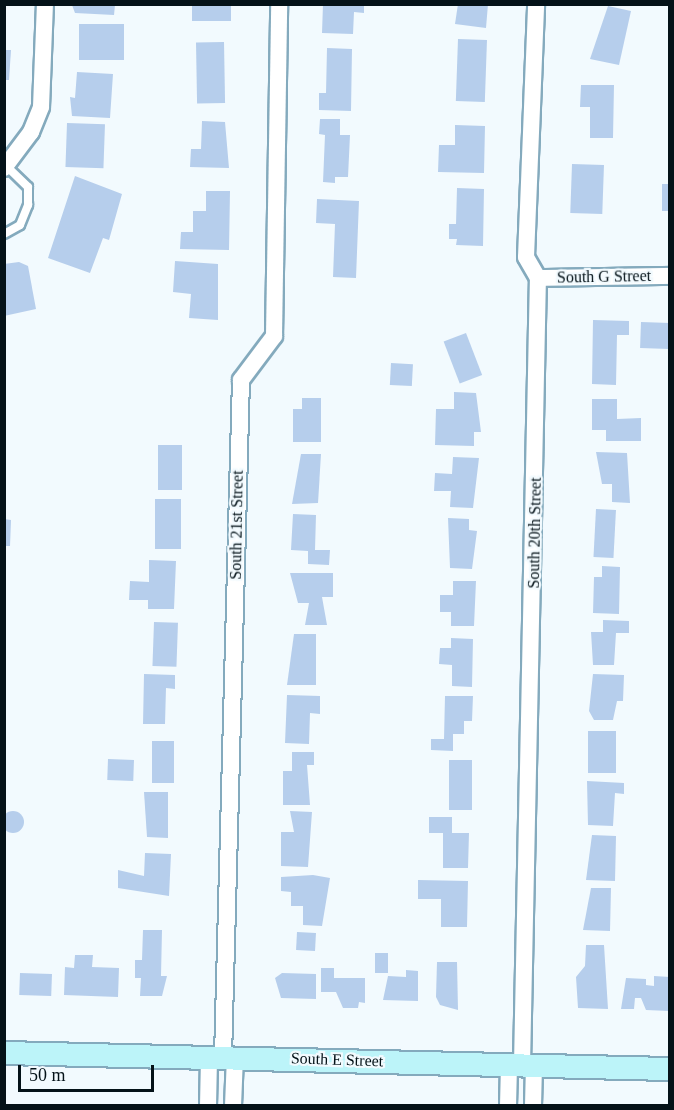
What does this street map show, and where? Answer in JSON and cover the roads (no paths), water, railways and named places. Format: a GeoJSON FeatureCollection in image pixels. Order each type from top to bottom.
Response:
{"type":"FeatureCollection","features":[{"type":"Feature","properties":{"kind":"street"},"geometry":{"type":"LineString","coordinates":[[5,167],[33,129],[40,106],[45,4]]}},
{"type":"Feature","properties":{"kind":"street","name":"South 21st Street"},"geometry":{"type":"LineString","coordinates":[[208,1106],[222,1057],[241,380],[274,336],[279,4]]}},
{"type":"Feature","properties":{"kind":"street","name":"South 20th Street"},"geometry":{"type":"LineString","coordinates":[[533,1106],[522,1065],[538,278],[526,257],[536,4]]}},
{"type":"Feature","properties":{"kind":"street","name":"South G Street"},"geometry":{"type":"LineString","coordinates":[[538,278],[669,276]]}},
{"type":"Feature","properties":{"kind":"street","name":"South E Street"},"geometry":{"type":"LineString","coordinates":[[4,1053],[669,1069]]}},
{"type":"Feature","properties":{"kind":"street","name":"South 21st Street"},"geometry":{"type":"LineString","coordinates":[[222,1057],[234,1106]]}},
{"type":"Feature","properties":{"kind":"street","name":"South 20th Street"},"geometry":{"type":"LineString","coordinates":[[508,1106],[522,1065]]}},
{"type":"Feature","properties":{"kind":"lane"},"geometry":{"type":"LineString","coordinates":[[4,234],[20,225],[28,205],[28,187],[5,167]]}}]}
